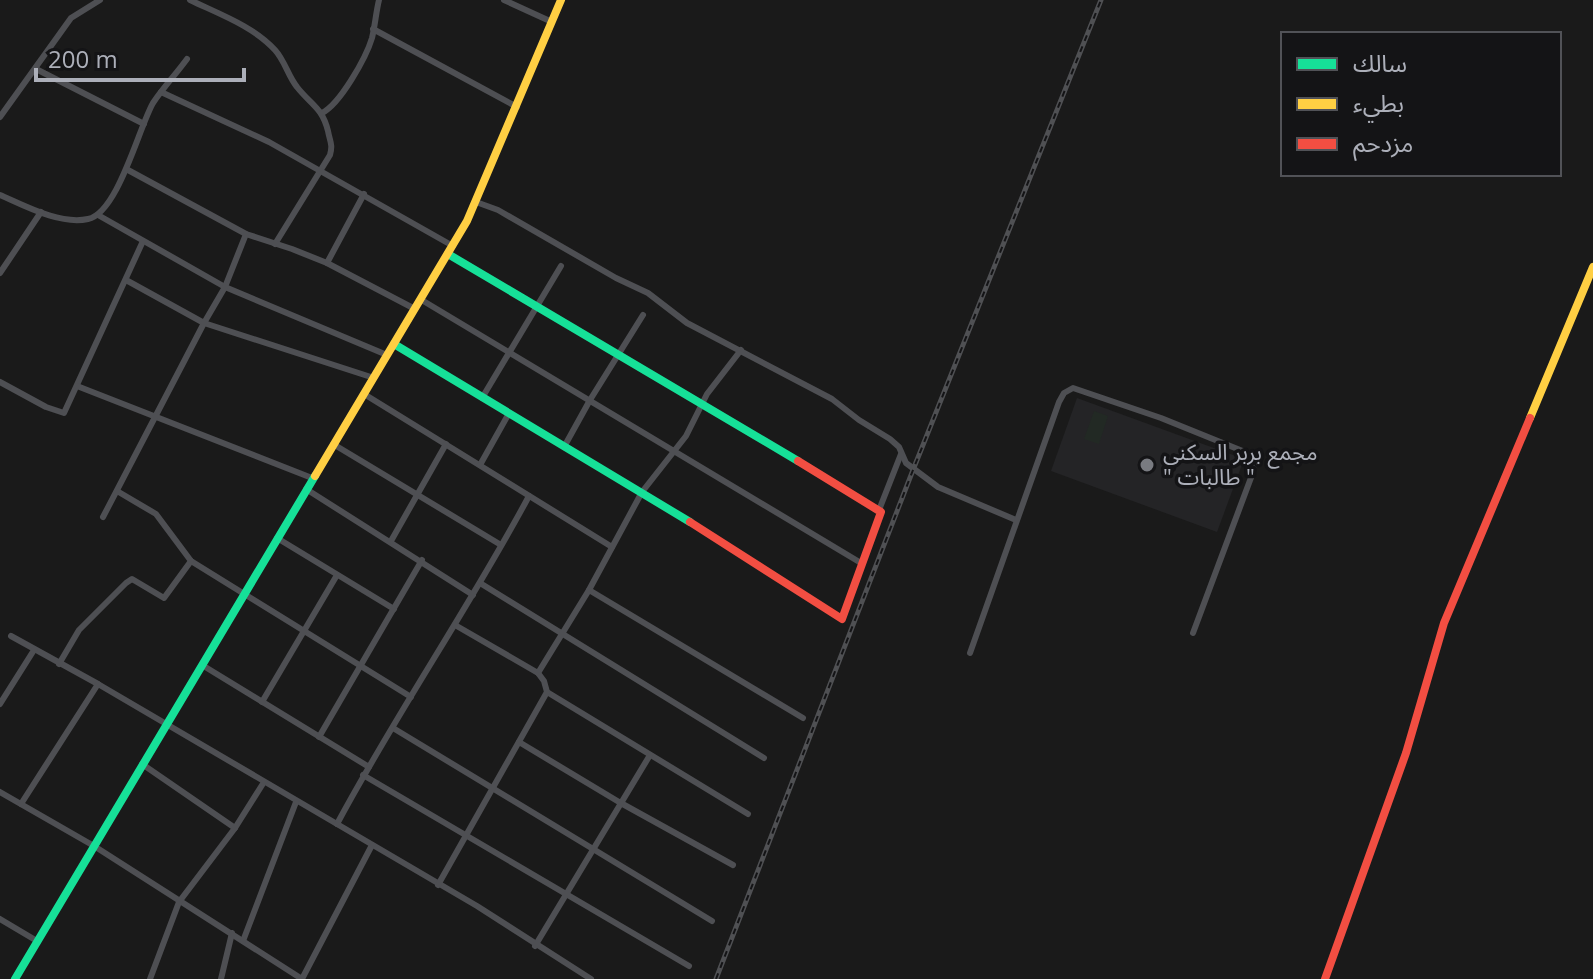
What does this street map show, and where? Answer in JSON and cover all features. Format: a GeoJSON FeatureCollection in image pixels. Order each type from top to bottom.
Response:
{"type":"FeatureCollection","features":[{"type":"Feature","properties":{"kind":"street"},"geometry":{"type":"LineString","coordinates":[[0,117],[71,18],[100,0]]}},
{"type":"Feature","properties":{"kind":"street"},"geometry":{"type":"LineString","coordinates":[[190,0],[245,27],[265,41],[286,65],[297,87],[322,113],[333,143],[330,155],[275,244]]}},
{"type":"Feature","properties":{"kind":"street"},"geometry":{"type":"LineString","coordinates":[[322,113],[332,108],[346,88],[371,39],[379,0]]}},
{"type":"Feature","properties":{"kind":"street"},"geometry":{"type":"LineString","coordinates":[[504,0],[552,22]]}},
{"type":"Feature","properties":{"kind":"street"},"geometry":{"type":"LineString","coordinates":[[15,979],[451,250],[476,202],[561,0]]}},
{"type":"Feature","properties":{"kind":"street"},"geometry":{"type":"LineString","coordinates":[[373,29],[517,107]]}},
{"type":"Feature","properties":{"kind":"street"},"geometry":{"type":"LineString","coordinates":[[0,195],[41,212],[69,219],[88,219],[98,215],[128,170],[144,124],[161,92],[187,59]]}},
{"type":"Feature","properties":{"kind":"street"},"geometry":{"type":"LineString","coordinates":[[36,69],[144,124]]}},
{"type":"Feature","properties":{"kind":"street"},"geometry":{"type":"LineString","coordinates":[[161,92],[269,142],[364,194],[537,307],[879,510]]}},
{"type":"Feature","properties":{"kind":"street"},"geometry":{"type":"LineString","coordinates":[[128,170],[246,234],[327,263],[415,309]]}},
{"type":"Feature","properties":{"kind":"street"},"geometry":{"type":"LineString","coordinates":[[327,263],[364,194]]}},
{"type":"Feature","properties":{"kind":"street"},"geometry":{"type":"LineString","coordinates":[[476,202],[498,210],[648,293],[687,323],[832,399],[890,439],[906,463],[938,487],[1016,520]]}},
{"type":"Feature","properties":{"kind":"street"},"geometry":{"type":"LineString","coordinates":[[0,273],[41,212]]}},
{"type":"Feature","properties":{"kind":"street"},"geometry":{"type":"LineString","coordinates":[[98,215],[225,287],[387,355]]}},
{"type":"Feature","properties":{"kind":"street"},"geometry":{"type":"LineString","coordinates":[[103,517],[225,287],[246,234]]}},
{"type":"Feature","properties":{"kind":"street"},"geometry":{"type":"LineString","coordinates":[[0,382],[46,407],[64,413],[143,241]]}},
{"type":"Feature","properties":{"kind":"street"},"geometry":{"type":"LineString","coordinates":[[482,398],[561,266]]}},
{"type":"Feature","properties":{"kind":"street"},"geometry":{"type":"LineString","coordinates":[[1325,979],[1406,753],[1444,623],[1593,267]]}},
{"type":"Feature","properties":{"kind":"street"},"geometry":{"type":"LineString","coordinates":[[126,280],[204,323],[374,378]]}},
{"type":"Feature","properties":{"kind":"street"},"geometry":{"type":"LineString","coordinates":[[420,299],[861,563]]}},
{"type":"Feature","properties":{"kind":"street"},"geometry":{"type":"LineString","coordinates":[[564,447],[643,315]]}},
{"type":"Feature","properties":{"kind":"street"},"geometry":{"type":"LineString","coordinates":[[394,344],[508,415],[642,492],[842,619],[901,453]]}},
{"type":"Feature","properties":{"kind":"street"},"geometry":{"type":"LineString","coordinates":[[538,673],[589,590],[642,492],[675,451],[703,403],[741,350]]}},
{"type":"Feature","properties":{"kind":"street"},"geometry":{"type":"LineString","coordinates":[[77,386],[312,478]]}},
{"type":"Feature","properties":{"kind":"street"},"geometry":{"type":"LineString","coordinates":[[970,653],[1059,402],[1064,393],[1073,388],[1250,454],[1254,463],[1252,475],[1193,633]]}},
{"type":"Feature","properties":{"kind":"street"},"geometry":{"type":"LineString","coordinates":[[364,394],[612,547]]}},
{"type":"Feature","properties":{"kind":"street"},"geometry":{"type":"LineString","coordinates":[[480,465],[508,415]]}},
{"type":"Feature","properties":{"kind":"street"},"geometry":{"type":"LineString","coordinates":[[333,444],[501,545]]}},
{"type":"Feature","properties":{"kind":"street"},"geometry":{"type":"LineString","coordinates":[[391,541],[446,444]]}},
{"type":"Feature","properties":{"kind":"street"},"geometry":{"type":"LineString","coordinates":[[306,489],[473,595]]}},
{"type":"Feature","properties":{"kind":"street"},"geometry":{"type":"LineString","coordinates":[[117,491],[156,514],[191,561],[411,697]]}},
{"type":"Feature","properties":{"kind":"street"},"geometry":{"type":"LineString","coordinates":[[337,824],[529,496]]}},
{"type":"Feature","properties":{"kind":"street"},"geometry":{"type":"LineString","coordinates":[[277,538],[394,609]]}},
{"type":"Feature","properties":{"kind":"street"},"geometry":{"type":"LineString","coordinates":[[319,737],[422,560]]}},
{"type":"Feature","properties":{"kind":"street"},"geometry":{"type":"LineString","coordinates":[[59,664],[79,630],[126,583],[132,579],[164,598],[191,561]]}},
{"type":"Feature","properties":{"kind":"street"},"geometry":{"type":"LineString","coordinates":[[262,702],[337,575]]}},
{"type":"Feature","properties":{"kind":"street"},"geometry":{"type":"LineString","coordinates":[[480,583],[764,758]]}},
{"type":"Feature","properties":{"kind":"street"},"geometry":{"type":"LineString","coordinates":[[589,590],[803,718]]}},
{"type":"Feature","properties":{"kind":"street"},"geometry":{"type":"LineString","coordinates":[[455,625],[538,673],[547,692],[748,814]]}},
{"type":"Feature","properties":{"kind":"street"},"geometry":{"type":"LineString","coordinates":[[11,636],[477,906],[535,946],[591,979]]}},
{"type":"Feature","properties":{"kind":"street"},"geometry":{"type":"LineString","coordinates":[[0,704],[34,650]]}},
{"type":"Feature","properties":{"kind":"street"},"geometry":{"type":"LineString","coordinates":[[202,665],[369,767]]}},
{"type":"Feature","properties":{"kind":"street"},"geometry":{"type":"LineString","coordinates":[[21,804],[98,684]]}},
{"type":"Feature","properties":{"kind":"street"},"geometry":{"type":"LineString","coordinates":[[438,885],[547,692]]}},
{"type":"Feature","properties":{"kind":"street"},"geometry":{"type":"LineString","coordinates":[[393,728],[712,921]]}},
{"type":"Feature","properties":{"kind":"street"},"geometry":{"type":"LineString","coordinates":[[519,742],[733,865]]}},
{"type":"Feature","properties":{"kind":"street"},"geometry":{"type":"LineString","coordinates":[[535,946],[650,755]]}},
{"type":"Feature","properties":{"kind":"street"},"geometry":{"type":"LineString","coordinates":[[142,763],[235,828]]}},
{"type":"Feature","properties":{"kind":"street"},"geometry":{"type":"LineString","coordinates":[[363,775],[689,966]]}},
{"type":"Feature","properties":{"kind":"street"},"geometry":{"type":"LineString","coordinates":[[150,979],[179,902],[235,828],[264,782]]}},
{"type":"Feature","properties":{"kind":"street"},"geometry":{"type":"LineString","coordinates":[[0,792],[94,846],[302,979],[372,845]]}},
{"type":"Feature","properties":{"kind":"street"},"geometry":{"type":"LineString","coordinates":[[243,941],[296,802]]}},
{"type":"Feature","properties":{"kind":"street"},"geometry":{"type":"LineString","coordinates":[[0,919],[37,941]]}},
{"type":"Feature","properties":{"kind":"street"},"geometry":{"type":"LineString","coordinates":[[221,979],[232,933]]}},
{"type":"Feature","properties":{"kind":"shaded area","name":"مجمع بربر السكني \" طالبات \""},"geometry":{"type":"Polygon","coordinates":[[[1077,398],[1244,459],[1217,532],[1051,471],[1077,398]]]}},
{"type":"Feature","properties":{"kind":"shaded area"},"geometry":{"type":"Polygon","coordinates":[[[1094,411],[1108,416],[1099,444],[1084,439],[1094,411]]]}},
{"type":"Feature","properties":{"kind":"railway"},"geometry":{"type":"LineString","coordinates":[[716,979],[913,470],[1101,0]]}},
{"type":"Feature","properties":{"kind":"traffic: fast"},"geometry":{"type":"LineString","coordinates":[[448,254],[798,461]]}},
{"type":"Feature","properties":{"kind":"traffic: fast"},"geometry":{"type":"LineString","coordinates":[[394,344],[690,522]]}},
{"type":"Feature","properties":{"kind":"traffic: fast"},"geometry":{"type":"LineString","coordinates":[[15,979],[315,476]]}},
{"type":"Feature","properties":{"kind":"traffic: slow"},"geometry":{"type":"LineString","coordinates":[[315,476],[467,221],[561,0]]}},
{"type":"Feature","properties":{"kind":"traffic: slow"},"geometry":{"type":"LineString","coordinates":[[1530,418],[1593,267]]}},
{"type":"Feature","properties":{"kind":"traffic: jam"},"geometry":{"type":"LineString","coordinates":[[1325,979],[1406,753],[1444,623],[1530,418]]}},
{"type":"Feature","properties":{"kind":"traffic: jam"},"geometry":{"type":"LineString","coordinates":[[690,522],[842,619],[881,512],[798,461]]}},
{"type":"Feature","properties":{"kind":"place","name":"مجمع بربر السكني \" طالبات \""},"geometry":{"type":"Point","coordinates":[1147,465]}}]}
